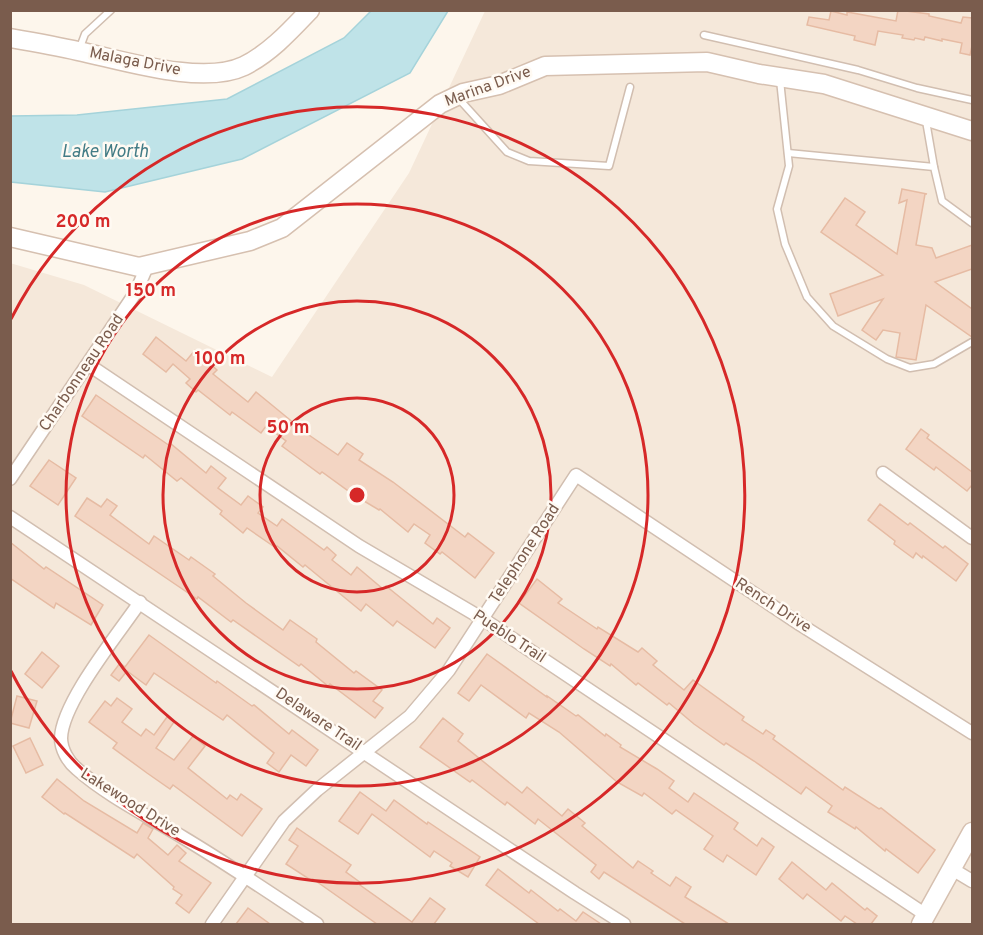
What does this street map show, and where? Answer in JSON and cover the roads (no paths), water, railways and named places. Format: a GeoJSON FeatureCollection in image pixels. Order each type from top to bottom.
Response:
{"type":"FeatureCollection","features":[{"type":"Feature","properties":{"kind":"street","name":"Malaga Drive"},"geometry":{"type":"LineString","coordinates":[[10,38],[166,70],[197,73],[224,71],[243,67],[278,44],[310,10]]}},
{"type":"Feature","properties":{"kind":"street","name":"Marina Drive"},"geometry":{"type":"LineString","coordinates":[[10,237],[139,267],[250,241],[282,228],[440,104],[457,96],[500,85],[545,66],[707,62],[824,84],[972,131]]}},
{"type":"Feature","properties":{"kind":"street","name":"Charbonneau Road"},"geometry":{"type":"LineString","coordinates":[[10,479],[89,365],[136,292],[148,264]]}},
{"type":"Feature","properties":{"kind":"street","name":"Pueblo Trail"},"geometry":{"type":"LineString","coordinates":[[89,365],[359,546],[483,619],[924,920]]}},
{"type":"Feature","properties":{"kind":"street"},"geometry":{"type":"LineString","coordinates":[[883,473],[972,538]]}},
{"type":"Feature","properties":{"kind":"street","name":"Telephone Road"},"geometry":{"type":"LineString","coordinates":[[212,924],[284,821],[317,790],[410,716],[429,696],[483,619],[576,475]]}},
{"type":"Feature","properties":{"kind":"street","name":"Rench Drive"},"geometry":{"type":"LineString","coordinates":[[576,475],[801,625],[972,733]]}},
{"type":"Feature","properties":{"kind":"street","name":"Delaware Trail"},"geometry":{"type":"LineString","coordinates":[[10,517],[624,924]]}},
{"type":"Feature","properties":{"kind":"street","name":"Lakewood Drive"},"geometry":{"type":"LineString","coordinates":[[140,602],[75,696],[62,729],[61,741],[66,757],[76,769],[115,795],[317,924]]}},
{"type":"Feature","properties":{"kind":"street"},"geometry":{"type":"LineString","coordinates":[[924,920],[972,832]]}},
{"type":"Feature","properties":{"kind":"street"},"geometry":{"type":"LineString","coordinates":[[952,869],[972,881]]}},
{"type":"Feature","properties":{"kind":"lane"},"geometry":{"type":"LineString","coordinates":[[79,51],[85,34],[111,10]]}},
{"type":"Feature","properties":{"kind":"lane"},"geometry":{"type":"LineString","coordinates":[[704,35],[858,70],[917,88],[972,100]]}},
{"type":"Feature","properties":{"kind":"lane"},"geometry":{"type":"LineString","coordinates":[[780,77],[789,166],[777,209],[785,244],[807,297],[833,326],[887,359],[910,368],[934,363],[972,342]]}},
{"type":"Feature","properties":{"kind":"lane"},"geometry":{"type":"LineString","coordinates":[[457,96],[507,152],[529,161],[609,166],[630,87]]}},
{"type":"Feature","properties":{"kind":"lane"},"geometry":{"type":"LineString","coordinates":[[925,116],[942,201],[972,223]]}},
{"type":"Feature","properties":{"kind":"lane"},"geometry":{"type":"LineString","coordinates":[[788,153],[934,167]]}},
{"type":"Feature","properties":{"kind":"water","name":"Lake Worth"},"geometry":{"type":"Polygon","coordinates":[[[371,11],[448,11],[410,73],[242,159],[105,192],[11,182],[11,116],[77,115],[227,99],[344,38],[371,11]]]}}]}
